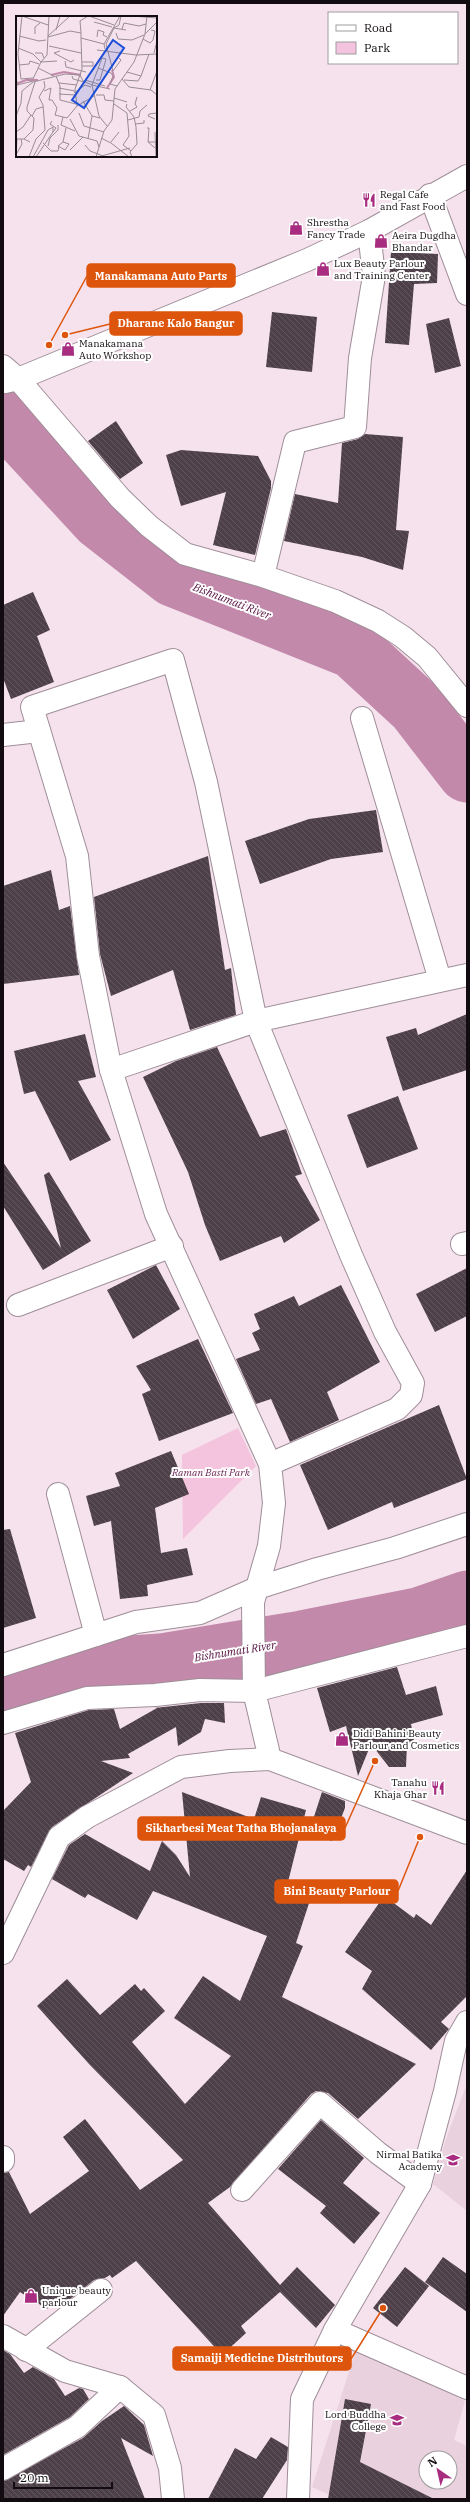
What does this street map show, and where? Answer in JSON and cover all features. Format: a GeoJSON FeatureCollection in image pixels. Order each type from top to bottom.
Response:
{"type":"FeatureCollection","features":[{"type":"Feature","properties":{"kind":"street"},"geometry":{"type":"LineString","coordinates":[[467,176],[430,195],[369,231],[307,260],[8,376],[120,498],[149,526],[185,554],[263,576],[335,601],[378,622],[403,637],[427,657],[467,706]]}},
{"type":"Feature","properties":{"kind":"street"},"geometry":{"type":"LineString","coordinates":[[430,195],[467,294]]}},
{"type":"Feature","properties":{"kind":"street"},"geometry":{"type":"LineString","coordinates":[[263,576],[294,442],[355,427],[360,358],[374,276],[369,231]]}},
{"type":"Feature","properties":{"kind":"street"},"geometry":{"type":"LineString","coordinates":[[270,1464],[397,1409],[411,1395],[413,1383],[385,1332],[351,1255],[256,1021],[206,782],[173,660],[32,707],[78,856],[88,956],[111,1070],[156,1214],[172,1246],[270,1464],[274,1503],[269,1546],[255,1595],[255,1682],[270,1759]]}},
{"type":"Feature","properties":{"kind":"street"},"geometry":{"type":"LineString","coordinates":[[362,718],[440,980]]}},
{"type":"Feature","properties":{"kind":"street"},"geometry":{"type":"LineString","coordinates":[[3,735],[39,731]]}},
{"type":"Feature","properties":{"kind":"street"},"geometry":{"type":"LineString","coordinates":[[111,1070],[256,1021],[467,975]]}},
{"type":"Feature","properties":{"kind":"street"},"geometry":{"type":"LineString","coordinates":[[18,1305],[172,1246]]}},
{"type":"Feature","properties":{"kind":"street"},"geometry":{"type":"LineString","coordinates":[[58,1494],[96,1635]]}},
{"type":"Feature","properties":{"kind":"street"},"geometry":{"type":"LineString","coordinates":[[3,1665],[136,1622],[200,1613],[255,1595],[317,1569],[395,1548],[467,1524]]}},
{"type":"Feature","properties":{"kind":"street"},"geometry":{"type":"LineString","coordinates":[[3,1722],[87,1698],[200,1690],[255,1682],[467,1636]]}},
{"type":"Feature","properties":{"kind":"street"},"geometry":{"type":"LineString","coordinates":[[3,1953],[59,1837],[87,1817],[182,1767],[230,1761],[270,1759],[467,1833]]}},
{"type":"Feature","properties":{"kind":"street"},"geometry":{"type":"LineString","coordinates":[[298,2499],[302,2399],[335,2330],[420,2184],[445,2091],[456,2041],[467,2022]]}},
{"type":"Feature","properties":{"kind":"street"},"geometry":{"type":"LineString","coordinates":[[242,2190],[320,2103],[378,2153],[420,2184]]}},
{"type":"Feature","properties":{"kind":"street"},"geometry":{"type":"LineString","coordinates":[[3,2157],[3,2162]]}},
{"type":"Feature","properties":{"kind":"street"},"geometry":{"type":"LineString","coordinates":[[26,2350],[101,2290]]}},
{"type":"Feature","properties":{"kind":"street"},"geometry":{"type":"LineString","coordinates":[[335,2330],[467,2388]]}},
{"type":"Feature","properties":{"kind":"street"},"geometry":{"type":"LineString","coordinates":[[3,2336],[65,2371],[120,2387],[154,2415],[170,2468],[173,2499]]}},
{"type":"Feature","properties":{"kind":"street"},"geometry":{"type":"LineString","coordinates":[[3,2469],[77,2427],[120,2387]]}},
{"type":"Feature","properties":{"kind":"shaded area","name":"Nirmal Batika Academy"},"geometry":{"type":"Polygon","coordinates":[[[467,2084],[467,2211],[433,2184],[447,2136],[467,2084]]]}},
{"type":"Feature","properties":{"kind":"shaded area","name":"Lord Buddha College"},"geometry":{"type":"Polygon","coordinates":[[[357,2347],[465,2401],[454,2440],[467,2446],[467,2499],[338,2499],[312,2487],[357,2347]]]}},
{"type":"Feature","properties":{"kind":"green space","name":"Raman Basti Park"},"geometry":{"type":"Polygon","coordinates":[[[238,1428],[256,1466],[183,1539],[182,1455],[238,1428]]]}},
{"type":"Feature","properties":{"kind":"building"},"geometry":{"type":"Polygon","coordinates":[[[391,252],[438,254],[437,283],[414,284],[409,345],[385,343],[391,252]]]}},
{"type":"Feature","properties":{"kind":"building"},"geometry":{"type":"Polygon","coordinates":[[[272,312],[317,317],[312,372],[266,367],[272,312]]]}},
{"type":"Feature","properties":{"kind":"building"},"geometry":{"type":"Polygon","coordinates":[[[449,318],[461,366],[435,373],[426,324],[449,318]]]}},
{"type":"Feature","properties":{"kind":"building"},"geometry":{"type":"Polygon","coordinates":[[[116,421],[143,463],[120,479],[88,441],[116,421]]]}},
{"type":"Feature","properties":{"kind":"building"},"geometry":{"type":"Polygon","coordinates":[[[365,434],[403,437],[396,530],[409,531],[403,570],[362,557],[284,541],[295,494],[338,503],[342,443],[358,439],[365,434]]]}},
{"type":"Feature","properties":{"kind":"building"},"geometry":{"type":"Polygon","coordinates":[[[181,450],[258,456],[271,481],[271,488],[255,555],[213,545],[226,492],[181,506],[166,455],[181,450]]]}},
{"type":"Feature","properties":{"kind":"building"},"geometry":{"type":"Polygon","coordinates":[[[33,592],[50,630],[37,636],[54,682],[11,699],[3,678],[3,605],[33,592]]]}},
{"type":"Feature","properties":{"kind":"building"},"geometry":{"type":"Polygon","coordinates":[[[376,810],[383,852],[331,859],[260,884],[245,841],[309,819],[376,810]]]}},
{"type":"Feature","properties":{"kind":"building"},"geometry":{"type":"Polygon","coordinates":[[[208,856],[225,970],[231,968],[236,1015],[190,1030],[173,970],[111,996],[100,954],[94,897],[208,856]]]}},
{"type":"Feature","properties":{"kind":"building"},"geometry":{"type":"Polygon","coordinates":[[[51,870],[59,910],[70,906],[79,975],[3,984],[3,886],[51,870]]]}},
{"type":"Feature","properties":{"kind":"building"},"geometry":{"type":"Polygon","coordinates":[[[467,1014],[467,1070],[403,1091],[386,1037],[416,1028],[418,1035],[467,1014]]]}},
{"type":"Feature","properties":{"kind":"building"},"geometry":{"type":"Polygon","coordinates":[[[85,1034],[96,1077],[78,1081],[111,1140],[70,1161],[35,1091],[24,1094],[14,1051],[85,1034]]]}},
{"type":"Feature","properties":{"kind":"building"},"geometry":{"type":"Polygon","coordinates":[[[217,1047],[260,1137],[286,1129],[302,1174],[295,1176],[320,1220],[284,1243],[281,1236],[220,1261],[205,1225],[188,1172],[143,1077],[176,1061],[217,1047]]]}},
{"type":"Feature","properties":{"kind":"building"},"geometry":{"type":"Polygon","coordinates":[[[398,1096],[418,1149],[367,1168],[347,1115],[398,1096]]]}},
{"type":"Feature","properties":{"kind":"building"},"geometry":{"type":"Polygon","coordinates":[[[3,1162],[61,1248],[44,1175],[49,1172],[91,1241],[43,1270],[3,1206],[3,1162]]]}},
{"type":"Feature","properties":{"kind":"building"},"geometry":{"type":"Polygon","coordinates":[[[156,1265],[180,1309],[133,1339],[107,1290],[156,1265]]]}},
{"type":"Feature","properties":{"kind":"building"},"geometry":{"type":"Polygon","coordinates":[[[467,1268],[467,1316],[435,1332],[416,1294],[467,1268]]]}},
{"type":"Feature","properties":{"kind":"building"},"geometry":{"type":"Polygon","coordinates":[[[341,1285],[380,1362],[327,1392],[339,1420],[290,1442],[271,1399],[256,1404],[236,1359],[260,1350],[252,1333],[260,1329],[254,1314],[294,1296],[299,1306],[341,1285]]]}},
{"type":"Feature","properties":{"kind":"building"},"geometry":{"type":"Polygon","coordinates":[[[198,1339],[233,1413],[159,1441],[142,1394],[151,1390],[136,1366],[198,1339]]]}},
{"type":"Feature","properties":{"kind":"building"},"geometry":{"type":"Polygon","coordinates":[[[439,1405],[467,1479],[394,1508],[392,1502],[328,1530],[300,1465],[439,1405]]]}},
{"type":"Feature","properties":{"kind":"building"},"geometry":{"type":"Polygon","coordinates":[[[171,1451],[189,1494],[155,1508],[161,1553],[187,1548],[193,1575],[147,1585],[148,1596],[120,1599],[111,1521],[94,1526],[86,1496],[120,1486],[115,1473],[171,1451]]]}},
{"type":"Feature","properties":{"kind":"building"},"geometry":{"type":"Polygon","coordinates":[[[10,1529],[36,1618],[3,1628],[3,1530],[10,1529]]]}},
{"type":"Feature","properties":{"kind":"building"},"geometry":{"type":"Polygon","coordinates":[[[397,1667],[406,1695],[436,1686],[443,1715],[411,1724],[414,1740],[407,1744],[406,1767],[389,1767],[371,1744],[358,1776],[346,1726],[330,1732],[317,1688],[397,1667]]]}},
{"type":"Feature","properties":{"kind":"building"},"geometry":{"type":"Polygon","coordinates":[[[201,1703],[224,1703],[225,1723],[205,1719],[201,1732],[178,1746],[176,1727],[128,1754],[130,1758],[101,1761],[133,1773],[52,1827],[31,1867],[28,1865],[24,1871],[3,1859],[3,1811],[31,1782],[15,1733],[89,1710],[114,1709],[120,1729],[157,1708],[154,1708],[201,1703]]]}},
{"type":"Feature","properties":{"kind":"building"},"geometry":{"type":"Polygon","coordinates":[[[182,1792],[254,1819],[261,1797],[306,1810],[288,1882],[313,1891],[296,1943],[303,1946],[282,1997],[416,2064],[358,2119],[328,2093],[316,2091],[311,2094],[230,2187],[208,2203],[280,2285],[297,2267],[335,2305],[316,2328],[280,2292],[241,2326],[246,2333],[222,2355],[136,2261],[112,2278],[110,2275],[105,2278],[94,2280],[65,2303],[55,2298],[47,2309],[20,2292],[3,2316],[3,2173],[9,2172],[30,2214],[89,2171],[63,2137],[85,2119],[140,2190],[183,2160],[89,2064],[37,2006],[67,1979],[100,2015],[135,1984],[141,1991],[144,1988],[165,2011],[132,2042],[185,2104],[231,2056],[174,2018],[203,1976],[240,2001],[267,1936],[153,1891],[137,1920],[88,1894],[85,1898],[52,1879],[69,1845],[85,1834],[150,1871],[162,1841],[176,1855],[190,1877],[182,1792]]]}},
{"type":"Feature","properties":{"kind":"building"},"geometry":{"type":"Polygon","coordinates":[[[322,1792],[345,1801],[345,1808],[332,1841],[309,1832],[322,1792]]]}},
{"type":"Feature","properties":{"kind":"building"},"geometry":{"type":"Polygon","coordinates":[[[467,1870],[467,1996],[441,2022],[449,2029],[431,2050],[362,1989],[372,1971],[345,1952],[384,1896],[414,1918],[416,1914],[431,1925],[467,1870]]]}},
{"type":"Feature","properties":{"kind":"building"},"geometry":{"type":"Polygon","coordinates":[[[321,2120],[364,2158],[343,2183],[380,2213],[354,2244],[320,2213],[326,2206],[278,2169],[321,2120]]]}},
{"type":"Feature","properties":{"kind":"building"},"geometry":{"type":"Polygon","coordinates":[[[443,2257],[467,2274],[467,2312],[425,2282],[443,2257]]]}},
{"type":"Feature","properties":{"kind":"building"},"geometry":{"type":"Polygon","coordinates":[[[405,2267],[429,2286],[397,2327],[373,2308],[405,2267]]]}},
{"type":"Feature","properties":{"kind":"building"},"geometry":{"type":"Polygon","coordinates":[[[3,2350],[10,2354],[24,2373],[33,2367],[54,2379],[65,2396],[79,2388],[83,2389],[89,2399],[70,2417],[3,2455],[3,2350]]]}},
{"type":"Feature","properties":{"kind":"building"},"geometry":{"type":"Polygon","coordinates":[[[345,2399],[371,2404],[360,2462],[434,2499],[328,2499],[345,2399]]]}},
{"type":"Feature","properties":{"kind":"building"},"geometry":{"type":"Polygon","coordinates":[[[124,2406],[144,2425],[153,2456],[121,2438],[145,2499],[3,2499],[3,2481],[83,2438],[102,2421],[124,2406]]]}},
{"type":"Feature","properties":{"kind":"building"},"geometry":{"type":"Polygon","coordinates":[[[271,2437],[288,2447],[287,2460],[262,2499],[208,2499],[235,2448],[256,2459],[271,2437]]]}},
{"type":"Feature","properties":{"kind":"waterway","name":"Bishnumati River"},"geometry":{"type":"LineString","coordinates":[[3,415],[100,520],[173,577],[353,649],[416,707],[467,773]]}},
{"type":"Feature","properties":{"kind":"waterway","name":"Bishnumati River"},"geometry":{"type":"LineString","coordinates":[[3,1695],[86,1668],[161,1663],[302,1640],[418,1617],[467,1600]]}},
{"type":"Feature","properties":{"kind":"place","name":"Regal Cafe and Fast Food"},"geometry":{"type":"Point","coordinates":[369,200]}},
{"type":"Feature","properties":{"kind":"place","name":"Shrestha Fancy Trade"},"geometry":{"type":"Point","coordinates":[296,228]}},
{"type":"Feature","properties":{"kind":"place","name":"Aeira Dugdha Bhandar"},"geometry":{"type":"Point","coordinates":[381,241]}},
{"type":"Feature","properties":{"kind":"place","name":"Lux Beauty Parlour and Training Center"},"geometry":{"type":"Point","coordinates":[323,269]}},
{"type":"Feature","properties":{"kind":"place","name":"Dharane Kalo Bangur"},"geometry":{"type":"Point","coordinates":[65,335]}},
{"type":"Feature","properties":{"kind":"place","name":"Manakamana Auto Parts"},"geometry":{"type":"Point","coordinates":[49,345]}},
{"type":"Feature","properties":{"kind":"place","name":"Manakamana Auto Workshop"},"geometry":{"type":"Point","coordinates":[68,349]}},
{"type":"Feature","properties":{"kind":"place","name":"Didi Bahini Beauty Parlour and Cosmetics"},"geometry":{"type":"Point","coordinates":[342,1739]}},
{"type":"Feature","properties":{"kind":"place","name":"Sikharbesi Meat Tatha Bhojanalaya"},"geometry":{"type":"Point","coordinates":[375,1761]}},
{"type":"Feature","properties":{"kind":"place","name":"Tanahu Khaja Ghar"},"geometry":{"type":"Point","coordinates":[438,1788]}},
{"type":"Feature","properties":{"kind":"place","name":"Bini Beauty Parlour"},"geometry":{"type":"Point","coordinates":[420,1837]}},
{"type":"Feature","properties":{"kind":"place","name":"Nirmal Batika Academy"},"geometry":{"type":"Point","coordinates":[453,2160]}},
{"type":"Feature","properties":{"kind":"place","name":"Unique beauty parlour"},"geometry":{"type":"Point","coordinates":[31,2296]}},
{"type":"Feature","properties":{"kind":"place","name":"Samaiji Medicine Distributors"},"geometry":{"type":"Point","coordinates":[383,2308]}},
{"type":"Feature","properties":{"kind":"place","name":"Lord Buddha College"},"geometry":{"type":"Point","coordinates":[397,2420]}}]}
